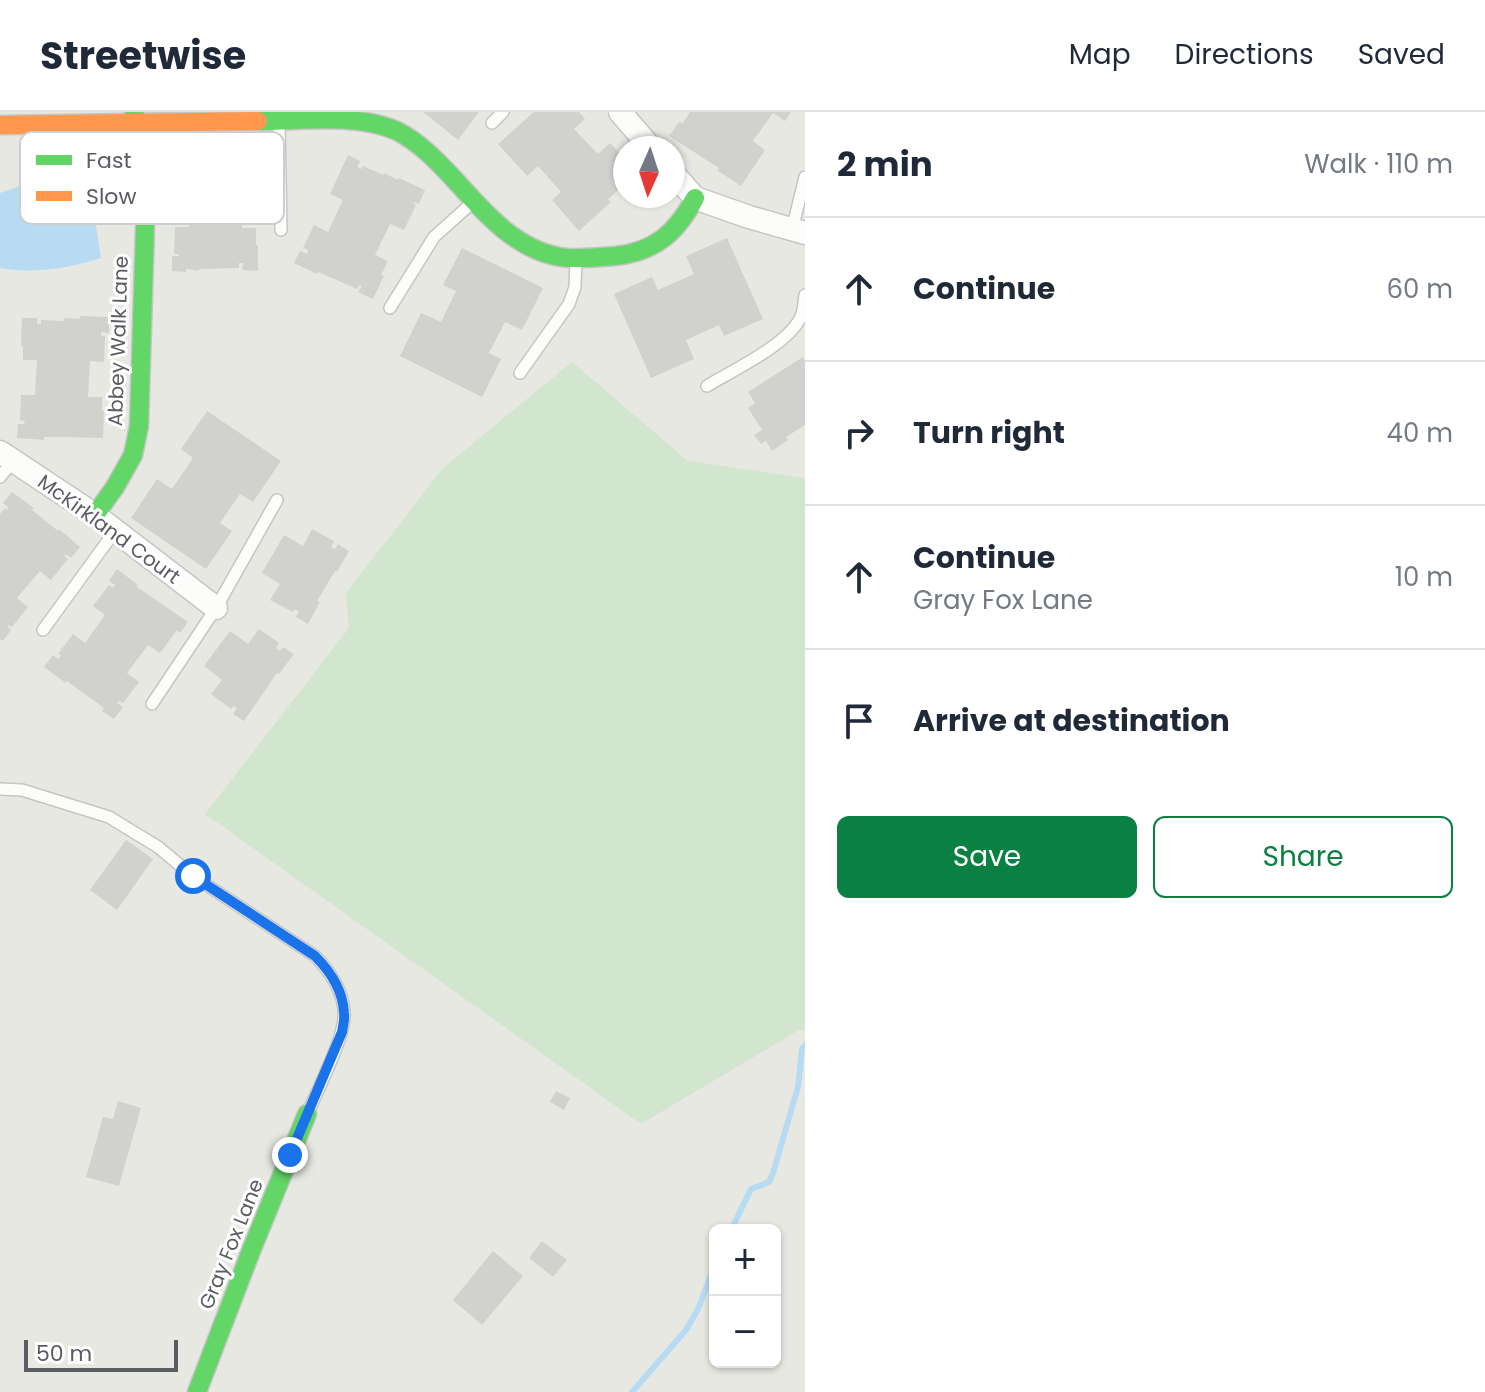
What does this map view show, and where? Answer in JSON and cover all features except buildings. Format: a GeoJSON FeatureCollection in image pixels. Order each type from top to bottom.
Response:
{"type":"FeatureCollection","features":[{"type":"Feature","properties":{"kind":"street"},"geometry":{"type":"LineString","coordinates":[[620,112],[641,136]]}},
{"type":"Feature","properties":{"kind":"street"},"geometry":{"type":"LineString","coordinates":[[0,125],[134,118],[349,120],[389,127],[434,159],[491,220],[508,233],[548,254],[576,258],[616,256],[658,244],[680,224],[695,198]]}},
{"type":"Feature","properties":{"kind":"street"},"geometry":{"type":"LineString","coordinates":[[685,187],[695,198],[798,232]]}},
{"type":"Feature","properties":{"kind":"street","name":"Abbey Walk Lane"},"geometry":{"type":"LineString","coordinates":[[95,515],[133,455],[139,426],[145,224]]}},
{"type":"Feature","properties":{"kind":"street","name":"McKirkland Court"},"geometry":{"type":"LineString","coordinates":[[4,463],[95,515],[216,608]]}},
{"type":"Feature","properties":{"kind":"street","name":"Gray Fox Lane"},"geometry":{"type":"LineString","coordinates":[[197,1392],[307,1114]]}},
{"type":"Feature","properties":{"kind":"lane"},"geometry":{"type":"LineString","coordinates":[[492,123],[503,112]]}},
{"type":"Feature","properties":{"kind":"lane"},"geometry":{"type":"LineString","coordinates":[[279,121],[279,132]]}},
{"type":"Feature","properties":{"kind":"lane"},"geometry":{"type":"LineString","coordinates":[[798,232],[805,177]]}},
{"type":"Feature","properties":{"kind":"lane"},"geometry":{"type":"LineString","coordinates":[[390,308],[434,237],[474,201]]}},
{"type":"Feature","properties":{"kind":"lane"},"geometry":{"type":"LineString","coordinates":[[281,224],[281,230]]}},
{"type":"Feature","properties":{"kind":"lane"},"geometry":{"type":"LineString","coordinates":[[520,373],[569,304],[575,287],[576,258]]}},
{"type":"Feature","properties":{"kind":"lane"},"geometry":{"type":"LineString","coordinates":[[707,386],[783,340],[802,314],[805,295]]}},
{"type":"Feature","properties":{"kind":"lane"},"geometry":{"type":"LineString","coordinates":[[152,704],[216,608],[277,500]]}},
{"type":"Feature","properties":{"kind":"lane"},"geometry":{"type":"LineString","coordinates":[[43,630],[115,531]]}},
{"type":"Feature","properties":{"kind":"lane"},"geometry":{"type":"LineString","coordinates":[[0,789],[22,790],[109,817],[158,847],[193,876],[322,962],[328,969],[345,1014],[342,1032],[307,1114]]}},
{"type":"Feature","properties":{"kind":"green space"},"geometry":{"type":"Polygon","coordinates":[[[572,362],[688,461],[805,478],[805,1031],[799,1030],[641,1124],[205,814],[349,628],[346,593],[443,468],[572,362]]]}},
{"type":"Feature","properties":{"kind":"water"},"geometry":{"type":"Polygon","coordinates":[[[20,186],[20,224],[96,224],[101,258],[51,269],[0,268],[0,193],[20,186]]]}},
{"type":"Feature","properties":{"kind":"waterway"},"geometry":{"type":"LineString","coordinates":[[734,1224],[751,1189],[769,1182],[773,1173],[798,1087],[805,1045]]}},
{"type":"Feature","properties":{"kind":"waterway"},"geometry":{"type":"LineString","coordinates":[[632,1392],[686,1330],[709,1281]]}},
{"type":"Feature","properties":{"kind":"traffic: fast"},"geometry":{"type":"LineString","coordinates":[[134,112],[139,132]]}},
{"type":"Feature","properties":{"kind":"traffic: fast"},"geometry":{"type":"LineString","coordinates":[[258,121],[347,120],[381,125],[397,131],[427,152],[487,215],[514,237],[543,253],[560,257],[615,256],[642,250],[672,230],[695,198]]}},
{"type":"Feature","properties":{"kind":"traffic: fast"},"geometry":{"type":"LineString","coordinates":[[95,515],[133,455],[139,426],[145,224]]}},
{"type":"Feature","properties":{"kind":"traffic: fast"},"geometry":{"type":"LineString","coordinates":[[197,1392],[307,1114]]}},
{"type":"Feature","properties":{"kind":"traffic: slow"},"geometry":{"type":"LineString","coordinates":[[0,125],[258,121]]}},
{"type":"Feature","properties":{"kind":"route"},"geometry":{"type":"LineString","coordinates":[[193,876],[315,956],[328,969],[340,996],[345,1014],[342,1032],[290,1155]]}}]}
